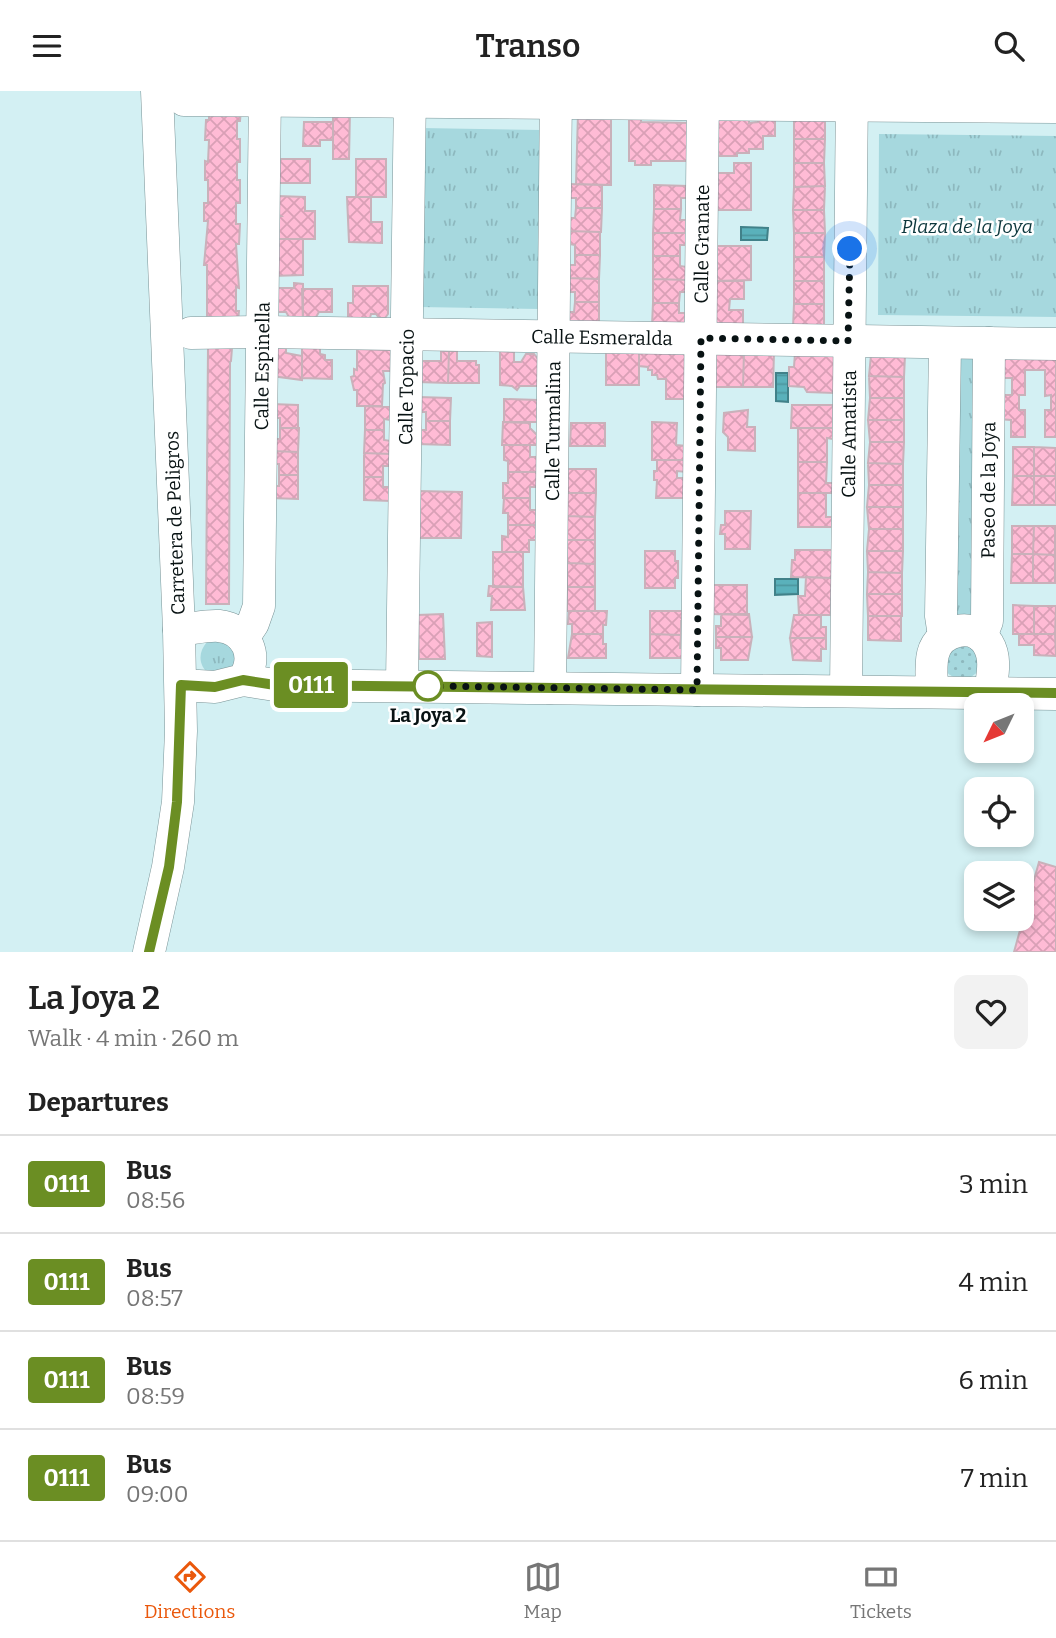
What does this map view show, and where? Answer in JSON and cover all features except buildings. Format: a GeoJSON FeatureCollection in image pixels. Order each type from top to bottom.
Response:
{"type":"FeatureCollection","features":[{"type":"Feature","properties":{"kind":"street"},"geometry":{"type":"LineString","coordinates":[[171,95],[969,98],[1056,107]]}},
{"type":"Feature","properties":{"kind":"street","name":"Carretera de Peligros"},"geometry":{"type":"LineString","coordinates":[[149,952],[169,867],[177,802],[181,685],[171,95]]}},
{"type":"Feature","properties":{"kind":"street","name":"Calle Espinella"},"geometry":{"type":"LineString","coordinates":[[243,638],[253,623],[259,606],[265,95]]}},
{"type":"Feature","properties":{"kind":"street","name":"Calle Topacio"},"geometry":{"type":"LineString","coordinates":[[402,685],[410,96]]}},
{"type":"Feature","properties":{"kind":"street","name":"Calle Turmalina"},"geometry":{"type":"LineString","coordinates":[[551,688],[556,96]]}},
{"type":"Feature","properties":{"kind":"street","name":"Calle Granate"},"geometry":{"type":"LineString","coordinates":[[697,690],[703,97]]}},
{"type":"Feature","properties":{"kind":"street","name":"Calle Amatista"},"geometry":{"type":"LineString","coordinates":[[846,691],[852,98]]}},
{"type":"Feature","properties":{"kind":"street","name":"Calle Esmeralda"},"geometry":{"type":"LineString","coordinates":[[191,333],[1056,344]]}},
{"type":"Feature","properties":{"kind":"street"},"geometry":{"type":"LineString","coordinates":[[944,636],[941,616],[945,343]]}},
{"type":"Feature","properties":{"kind":"street","name":"Paseo de la Joya"},"geometry":{"type":"LineString","coordinates":[[981,636],[987,621],[989,343]]}},
{"type":"Feature","properties":{"kind":"street"},"geometry":{"type":"LineString","coordinates":[[179,630],[215,625],[229,627],[243,638],[252,657],[249,672],[243,680]]}},
{"type":"Feature","properties":{"kind":"street"},"geometry":{"type":"LineString","coordinates":[[181,685],[215,687],[243,680],[275,685],[990,693],[993,658],[988,643],[981,636],[967,630],[953,631],[944,636],[933,653],[932,692]]}},
{"type":"Feature","properties":{"kind":"street"},"geometry":{"type":"LineString","coordinates":[[1034,694],[1056,694]]}},
{"type":"Feature","properties":{"kind":"green space"},"geometry":{"type":"Polygon","coordinates":[[[421,128],[542,130],[540,309],[419,307],[421,128]]]}},
{"type":"Feature","properties":{"kind":"green space","name":"Plaza de la Joya"},"geometry":{"type":"Polygon","coordinates":[[[879,134],[1056,136],[1056,317],[878,315],[879,134]]]}},
{"type":"Feature","properties":{"kind":"green space"},"geometry":{"type":"Polygon","coordinates":[[[960,357],[974,358],[983,611],[959,627],[947,591],[960,357]]]}},
{"type":"Feature","properties":{"kind":"green space"},"geometry":{"type":"Polygon","coordinates":[[[231,641],[238,666],[209,674],[201,663],[204,646],[207,642],[231,641]]]}},
{"type":"Feature","properties":{"kind":"green space"},"geometry":{"type":"Polygon","coordinates":[[[954,643],[978,649],[978,672],[968,679],[956,679],[946,672],[945,652],[954,643]]]}},
{"type":"Feature","properties":{"kind":"shaded area"},"geometry":{"type":"Polygon","coordinates":[[[741,227],[768,228],[767,240],[741,240],[741,227]]]}},
{"type":"Feature","properties":{"kind":"shaded area"},"geometry":{"type":"Polygon","coordinates":[[[776,373],[788,373],[788,402],[776,401],[776,373]]]}},
{"type":"Feature","properties":{"kind":"shaded area"},"geometry":{"type":"Polygon","coordinates":[[[775,579],[798,579],[798,594],[775,595],[775,579]]]}},
{"type":"Feature","properties":{"kind":"bus line","name":"0111"},"geometry":{"type":"LineString","coordinates":[[149,952],[169,867],[177,802],[181,685],[215,687],[243,680],[275,685],[1056,693]]}},
{"type":"Feature","properties":{"kind":"place","name":"La Joya 2"},"geometry":{"type":"Point","coordinates":[428,686]}},
{"type":"Feature","properties":{"kind":"route"},"geometry":{"type":"LineString","coordinates":[[428,686],[697,690],[701,338],[848,341],[850,249]]}}]}
